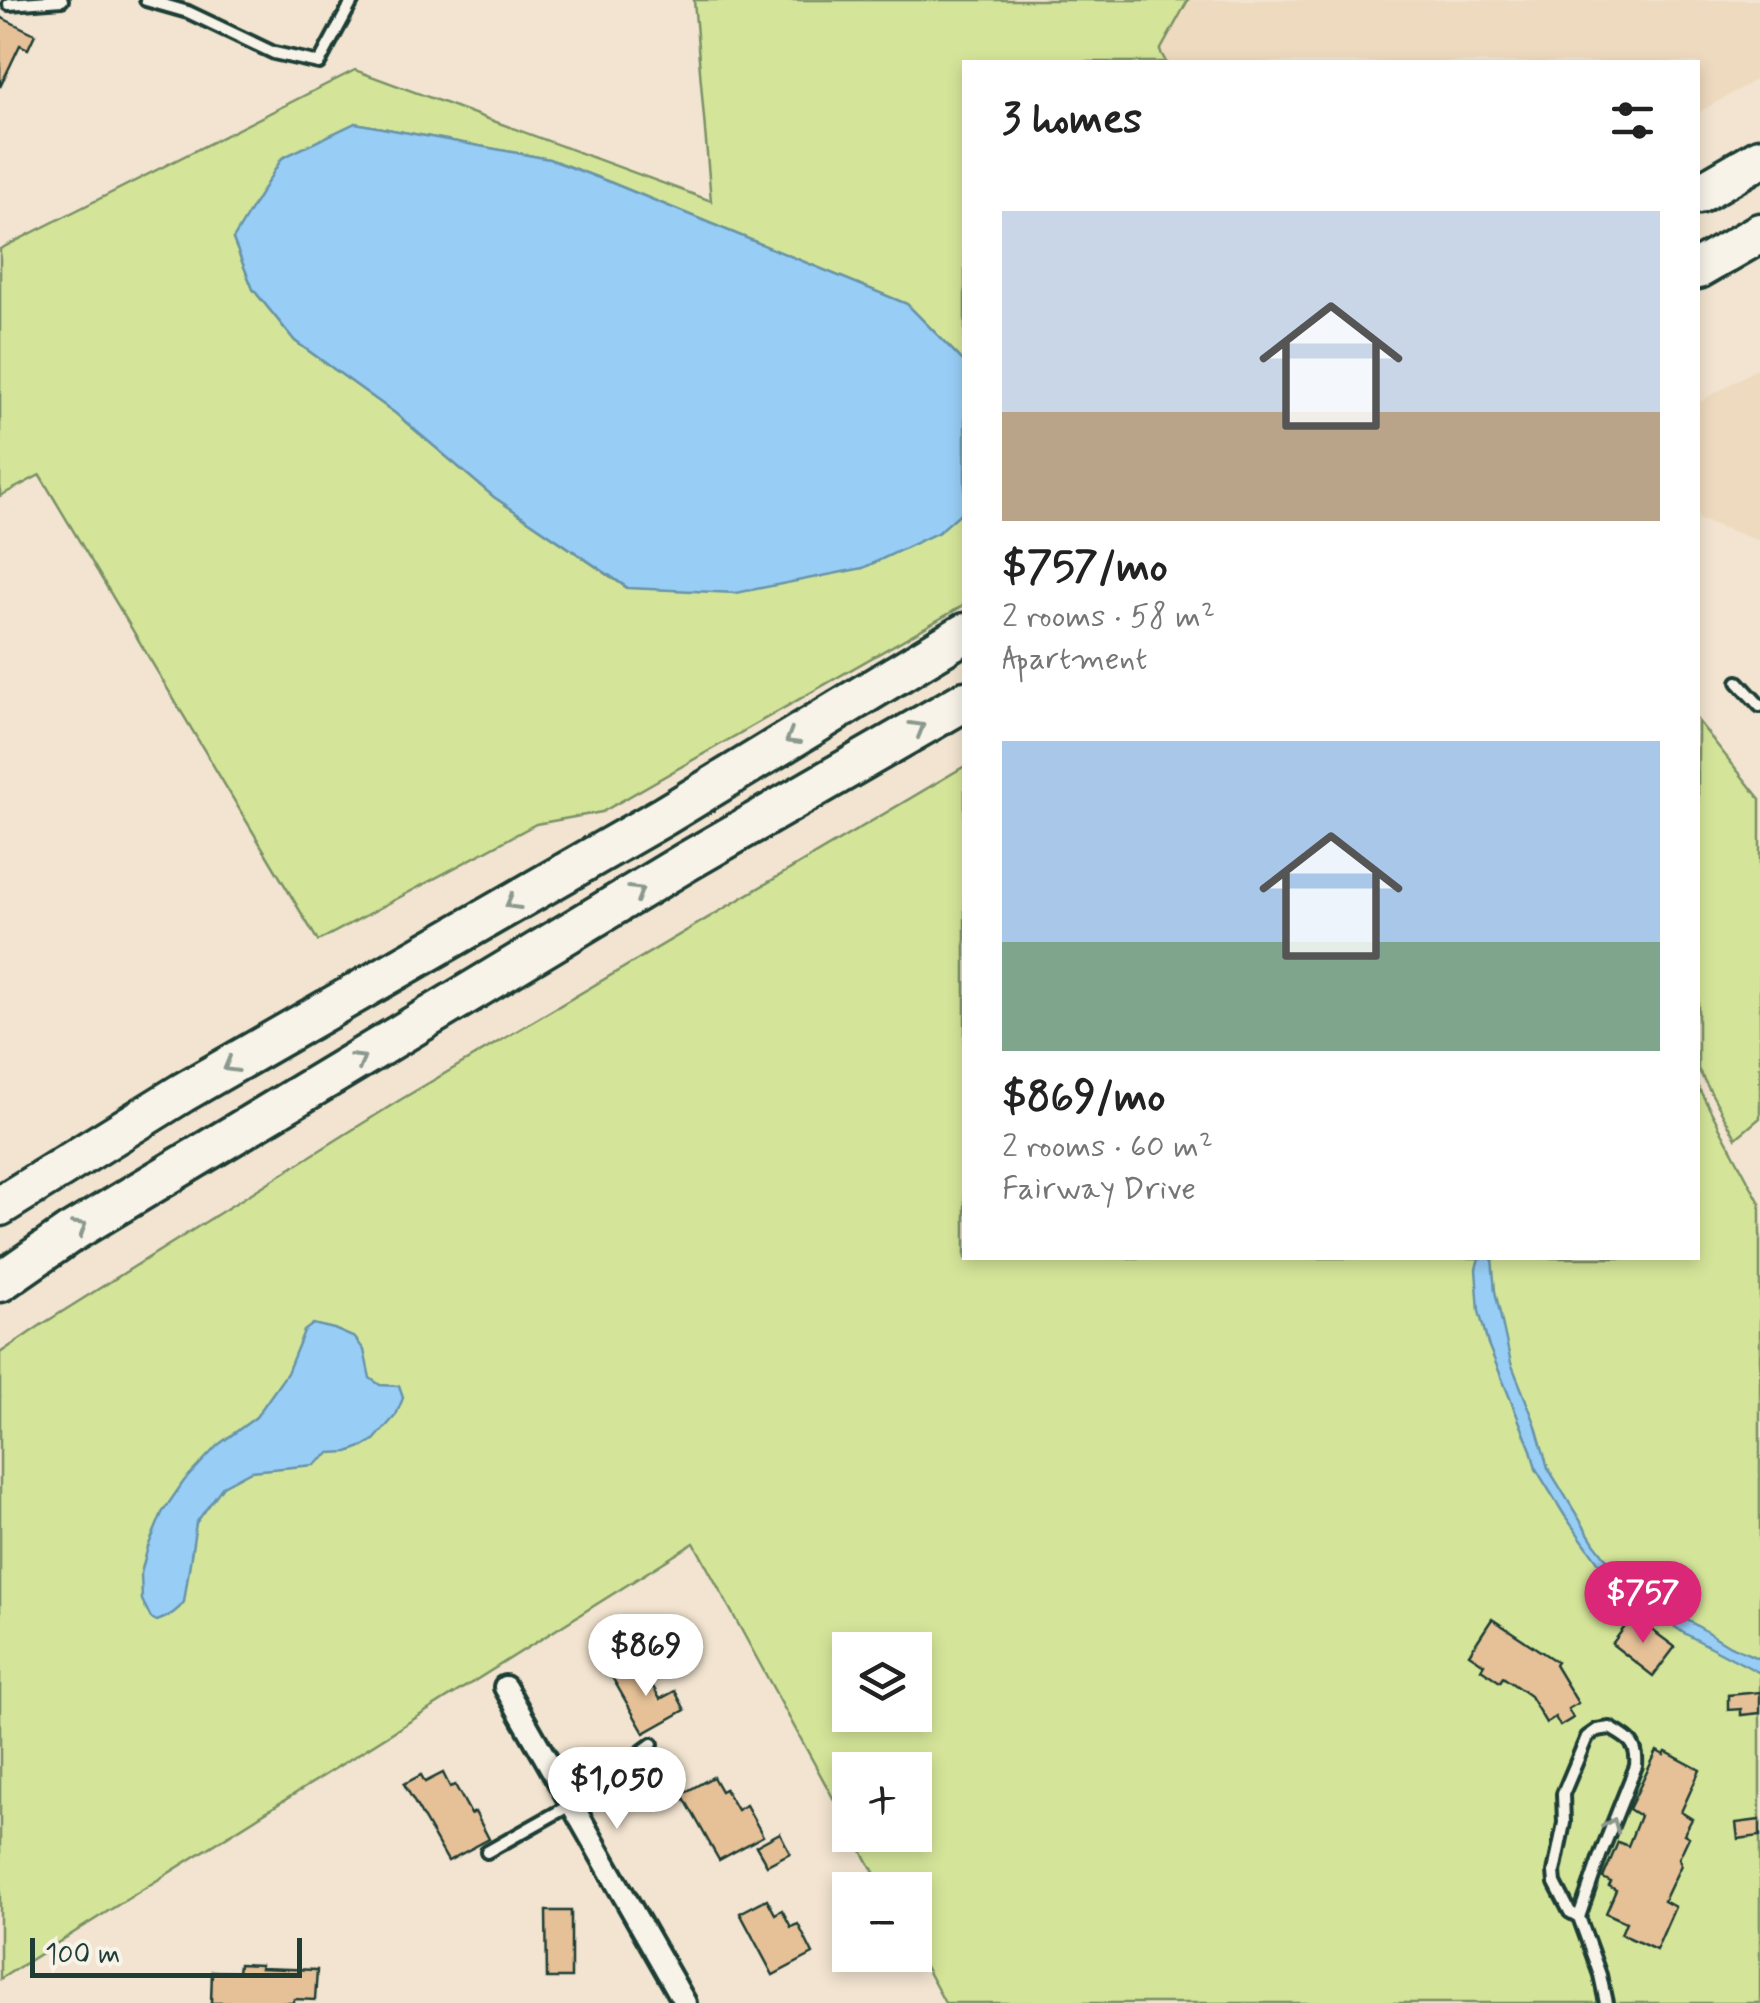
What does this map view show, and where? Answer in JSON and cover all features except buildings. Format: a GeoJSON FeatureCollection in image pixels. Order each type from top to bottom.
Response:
{"type":"FeatureCollection","features":[{"type":"Feature","properties":{"kind":"highway"},"geometry":{"type":"LineString","coordinates":[[1700,193],[1760,158]]}},
{"type":"Feature","properties":{"kind":"highway"},"geometry":{"type":"LineString","coordinates":[[1700,268],[1760,233]]}},
{"type":"Feature","properties":{"kind":"highway"},"geometry":{"type":"LineString","coordinates":[[0,1206],[182,1094],[647,826],[962,635]]}},
{"type":"Feature","properties":{"kind":"highway"},"geometry":{"type":"LineString","coordinates":[[0,1282],[70,1234],[686,862],[962,702]]}},
{"type":"Feature","properties":{"kind":"street"},"geometry":{"type":"LineString","coordinates":[[505,1687],[685,2003]]}},
{"type":"Feature","properties":{"kind":"lane"},"geometry":{"type":"LineString","coordinates":[[8,4],[62,0]]}},
{"type":"Feature","properties":{"kind":"lane"},"geometry":{"type":"LineString","coordinates":[[146,0],[188,12],[274,53],[319,63],[353,0]]}},
{"type":"Feature","properties":{"kind":"lane"},"geometry":{"type":"LineString","coordinates":[[1738,682],[1760,706]]}},
{"type":"Feature","properties":{"kind":"lane"},"geometry":{"type":"LineString","coordinates":[[1579,1917],[1570,1912],[1554,1872],[1564,1823],[1563,1794],[1587,1737],[1610,1728],[1628,1738],[1637,1752],[1636,1766],[1579,1917],[1606,2003]]}},
{"type":"Feature","properties":{"kind":"lane"},"geometry":{"type":"LineString","coordinates":[[487,1852],[572,1804],[652,1744]]}},
{"type":"Feature","properties":{"kind":"shaded area"},"geometry":{"type":"Polygon","coordinates":[[[1188,0],[1760,0],[1760,77],[1700,112],[1700,60],[1165,60],[1160,51],[1188,0]]]}},
{"type":"Feature","properties":{"kind":"shaded area"},"geometry":{"type":"Polygon","coordinates":[[[1760,367],[1760,541],[1700,520],[1700,402],[1760,367]]]}},
{"type":"Feature","properties":{"kind":"green space"},"geometry":{"type":"Polygon","coordinates":[[[694,0],[1188,0],[1160,51],[1165,60],[962,60],[962,360],[907,304],[612,183],[549,159],[355,123],[233,239],[253,289],[295,341],[395,413],[494,497],[627,588],[938,532],[962,512],[962,606],[602,812],[536,824],[318,941],[40,475],[0,496],[0,249],[355,70],[711,201],[694,0]]]}},
{"type":"Feature","properties":{"kind":"green space"},"geometry":{"type":"Polygon","coordinates":[[[1700,724],[1760,799],[1760,1118],[1736,1138],[1700,1073],[1700,724]]]}},
{"type":"Feature","properties":{"kind":"green space"},"geometry":{"type":"Polygon","coordinates":[[[962,768],[962,1260],[1700,1260],[1700,1091],[1760,1203],[1760,2003],[945,2003],[928,1972],[932,1972],[932,1872],[874,1872],[863,1852],[932,1852],[932,1752],[832,1752],[832,1796],[694,1543],[0,1979],[0,1353],[400,1100],[962,768]]]}},
{"type":"Feature","properties":{"kind":"water"},"geometry":{"type":"Polygon","coordinates":[[[355,123],[549,159],[907,304],[962,360],[962,512],[939,532],[863,568],[736,593],[628,588],[494,497],[395,413],[295,341],[253,289],[233,239],[282,158],[355,123]]]}},
{"type":"Feature","properties":{"kind":"water"},"geometry":{"type":"Polygon","coordinates":[[[1478,1260],[1492,1260],[1511,1363],[1548,1468],[1594,1543],[1632,1586],[1730,1646],[1760,1659],[1760,1673],[1682,1632],[1627,1592],[1603,1569],[1565,1516],[1536,1469],[1488,1344],[1479,1311],[1478,1260]]]}},
{"type":"Feature","properties":{"kind":"water"},"geometry":{"type":"Polygon","coordinates":[[[313,1324],[355,1338],[364,1350],[370,1378],[380,1385],[399,1386],[403,1398],[396,1415],[364,1446],[330,1453],[314,1465],[251,1471],[223,1486],[196,1523],[184,1602],[165,1618],[151,1618],[142,1600],[141,1573],[162,1513],[184,1481],[218,1445],[256,1417],[287,1373],[304,1331],[313,1324]]]}}]}
